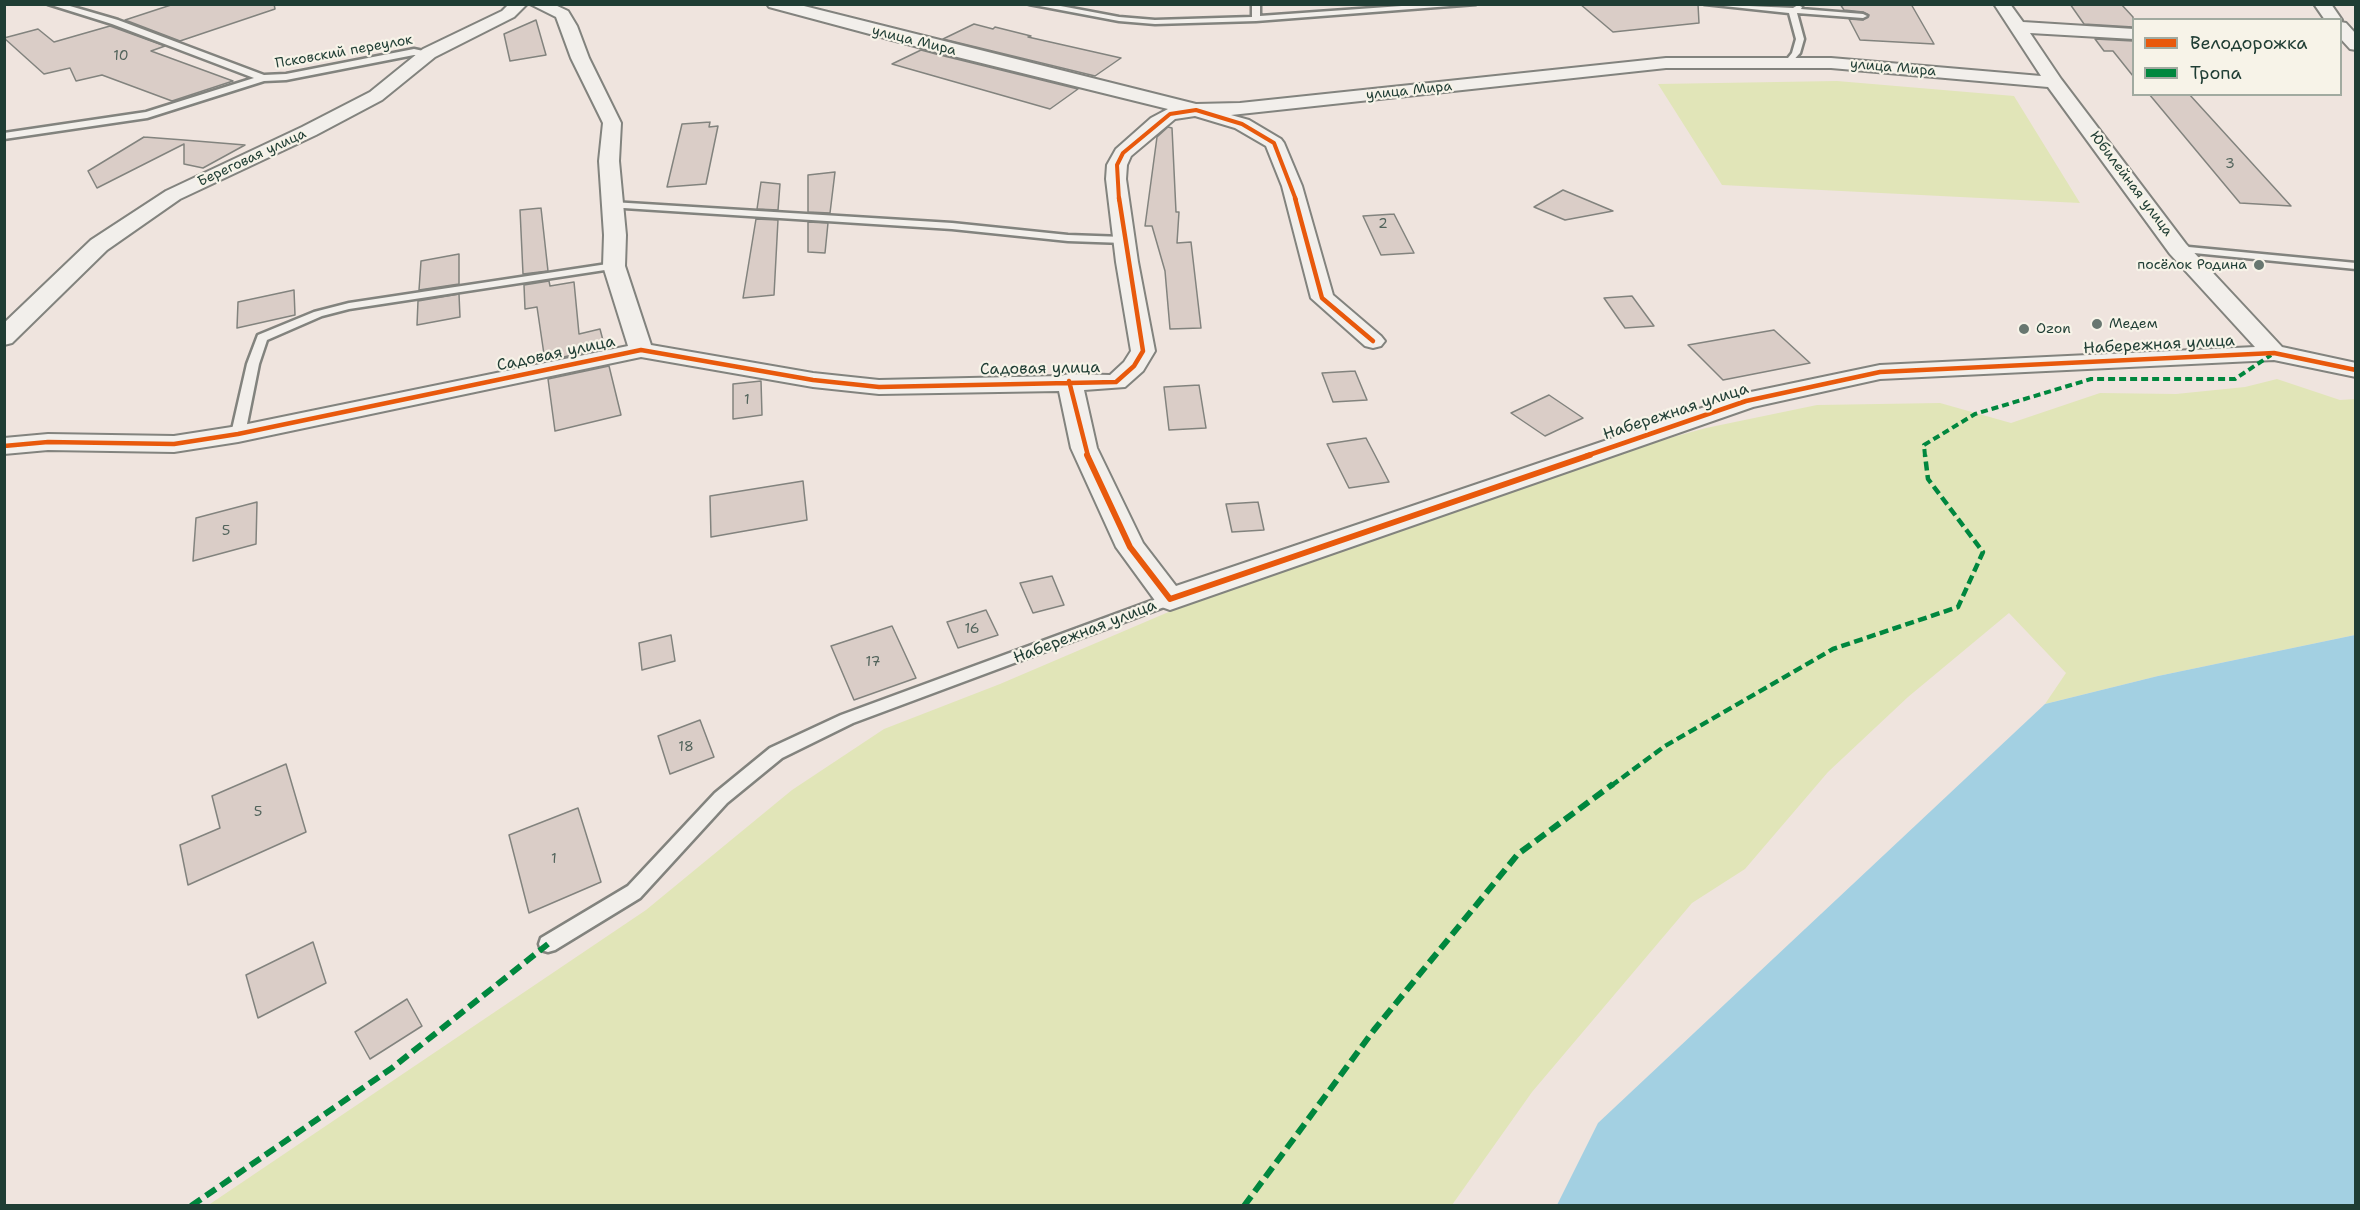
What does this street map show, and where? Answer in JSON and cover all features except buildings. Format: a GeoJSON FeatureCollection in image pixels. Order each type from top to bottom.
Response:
{"type":"FeatureCollection","features":[{"type":"Feature","properties":{"kind":"street","name":"Береговая улица"},"geometry":{"type":"LineString","coordinates":[[4,338],[99,245],[173,195],[309,131],[376,96],[429,53],[508,14],[519,4]]}},
{"type":"Feature","properties":{"kind":"street"},"geometry":{"type":"LineString","coordinates":[[538,4],[562,14],[569,26],[580,58],[612,123],[609,161],[615,236],[614,266],[641,350]]}},
{"type":"Feature","properties":{"kind":"street","name":"улица Мира"},"geometry":{"type":"LineString","coordinates":[[775,4],[1196,110],[1240,109],[1666,63],[1831,63],[2054,82]]}},
{"type":"Feature","properties":{"kind":"street","name":"Юбилейная улица"},"geometry":{"type":"LineString","coordinates":[[2002,4],[2054,82],[2178,249],[2274,353]]}},
{"type":"Feature","properties":{"kind":"street"},"geometry":{"type":"LineString","coordinates":[[2322,4],[2332,18]]}},
{"type":"Feature","properties":{"kind":"street"},"geometry":{"type":"LineString","coordinates":[[2016,27],[2132,34]]}},
{"type":"Feature","properties":{"kind":"street"},"geometry":{"type":"LineString","coordinates":[[2342,30],[2355,46]]}},
{"type":"Feature","properties":{"kind":"street"},"geometry":{"type":"LineString","coordinates":[[1124,240],[1116,179],[1117,165],[1123,153],[1170,114],[1196,110],[1242,124],[1274,142],[1292,186],[1322,298],[1373,341]]}},
{"type":"Feature","properties":{"kind":"street","name":"Садовая улица"},"geometry":{"type":"LineString","coordinates":[[4,446],[48,442],[174,444],[238,434],[641,350],[813,380],[879,387],[1069,381],[1116,382],[1134,366],[1143,351],[1124,240]]}},
{"type":"Feature","properties":{"kind":"street","name":"Набережная улица"},"geometry":{"type":"LineString","coordinates":[[1170,599],[1746,401],[1880,372],[2274,353],[2355,370]]}},
{"type":"Feature","properties":{"kind":"street"},"geometry":{"type":"LineString","coordinates":[[1069,381],[1084,448],[1130,547],[1170,599]]}},
{"type":"Feature","properties":{"kind":"lane","name":"Псковский переулок"},"geometry":{"type":"LineString","coordinates":[[52,4],[115,22],[263,78]]}},
{"type":"Feature","properties":{"kind":"lane"},"geometry":{"type":"LineString","coordinates":[[1033,4],[1119,19],[1155,22],[1256,19],[1472,4]]}},
{"type":"Feature","properties":{"kind":"lane"},"geometry":{"type":"LineString","coordinates":[[1256,4],[1256,19]]}},
{"type":"Feature","properties":{"kind":"lane"},"geometry":{"type":"LineString","coordinates":[[1710,4],[1792,13],[1863,16]]}},
{"type":"Feature","properties":{"kind":"lane"},"geometry":{"type":"LineString","coordinates":[[1792,13],[1800,4]]}},
{"type":"Feature","properties":{"kind":"lane"},"geometry":{"type":"LineString","coordinates":[[1788,63],[1796,53],[1800,39],[1792,13]]}},
{"type":"Feature","properties":{"kind":"lane","name":"Псковский переулок"},"geometry":{"type":"LineString","coordinates":[[4,136],[147,115],[263,78],[286,77],[414,52],[429,53]]}},
{"type":"Feature","properties":{"kind":"lane"},"geometry":{"type":"LineString","coordinates":[[612,205],[952,226],[1068,238],[1124,240]]}},
{"type":"Feature","properties":{"kind":"lane"},"geometry":{"type":"LineString","coordinates":[[2178,249],[2355,266]]}},
{"type":"Feature","properties":{"kind":"lane"},"geometry":{"type":"LineString","coordinates":[[238,434],[253,364],[262,338],[318,314],[349,306],[614,266]]}},
{"type":"Feature","properties":{"kind":"lane","name":"Набережная улица"},"geometry":{"type":"LineString","coordinates":[[548,944],[634,892],[721,798],[776,753],[847,719],[1170,599]]}},
{"type":"Feature","properties":{"kind":"green space"},"geometry":{"type":"Polygon","coordinates":[[[1837,81],[2014,96],[2080,203],[1722,185],[1658,84],[1837,81]]]}},
{"type":"Feature","properties":{"kind":"green space"},"geometry":{"type":"Polygon","coordinates":[[[2277,379],[2340,400],[2355,399],[2355,635],[2158,676],[2045,704],[2066,673],[2009,613],[1908,697],[1828,772],[1745,869],[1692,903],[1532,1092],[1452,1205],[207,1206],[646,910],[792,790],[884,729],[1000,684],[1206,596],[1622,451],[1706,428],[1817,405],[1940,403],[2011,423],[2100,393],[2176,394],[2245,387],[2277,379]]]}},
{"type":"Feature","properties":{"kind":"water"},"geometry":{"type":"Polygon","coordinates":[[[2355,635],[2355,1205],[1557,1205],[1598,1123],[2045,704],[2158,676],[2355,635]]]}},
{"type":"Feature","properties":{"kind":"marked path"},"geometry":{"type":"LineString","coordinates":[[1244,1206],[1374,1030],[1518,854],[1665,746],[1833,649],[1958,607],[1983,552],[1928,479],[1924,445],[1975,414],[2091,379],[2235,379],[2271,355]]}},
{"type":"Feature","properties":{"kind":"marked path"},"geometry":{"type":"LineString","coordinates":[[191,1206],[392,1068],[548,944]]}},
{"type":"Feature","properties":{"kind":"cycle path"},"geometry":{"type":"LineString","coordinates":[[4,446],[48,442],[174,444],[238,434],[641,350],[813,380],[879,387],[1116,382],[1134,366],[1143,351],[1127,262],[1116,179],[1117,165],[1123,153],[1158,122],[1170,114],[1196,110],[1242,124],[1274,143],[1292,186],[1322,298],[1373,341]]}},
{"type":"Feature","properties":{"kind":"cycle path"},"geometry":{"type":"LineString","coordinates":[[1069,381],[1084,448],[1130,547],[1170,599],[1746,401],[1880,372],[2274,353],[2356,370]]}},
{"type":"Feature","properties":{"kind":"place","name":"посёлок Родина"},"geometry":{"type":"Point","coordinates":[2259,265]}},
{"type":"Feature","properties":{"kind":"place","name":"Медем"},"geometry":{"type":"Point","coordinates":[2097,324]}},
{"type":"Feature","properties":{"kind":"place","name":"Ozon"},"geometry":{"type":"Point","coordinates":[2024,329]}}]}
